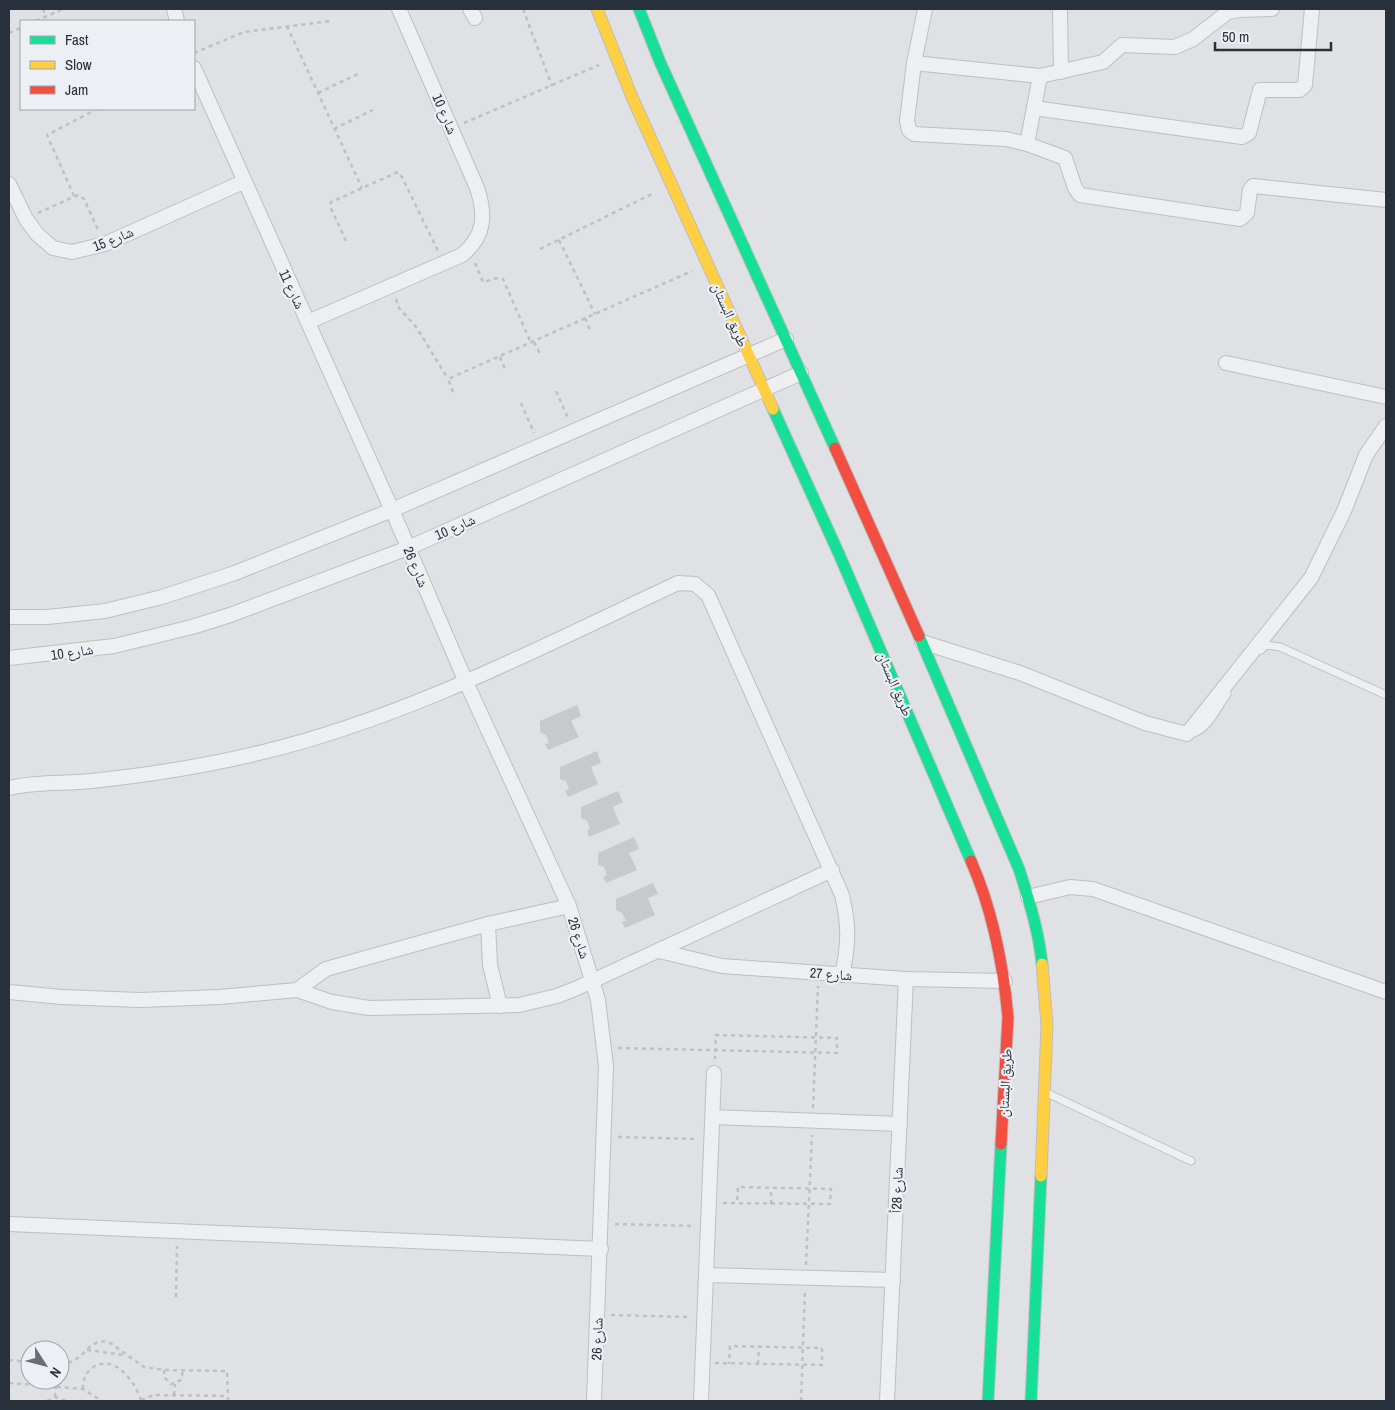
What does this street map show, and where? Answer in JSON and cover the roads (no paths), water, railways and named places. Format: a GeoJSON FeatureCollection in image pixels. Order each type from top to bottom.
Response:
{"type":"FeatureCollection","features":[{"type":"Feature","properties":{"kind":"main road","name":"طريق البستان"},"geometry":{"type":"LineString","coordinates":[[597,9],[616,58],[707,264],[839,554],[981,882],[997,932],[1005,981],[1008,1017],[988,1401]]}},
{"type":"Feature","properties":{"kind":"main road"},"geometry":{"type":"LineString","coordinates":[[639,9],[660,62],[922,642],[1008,841],[1028,897],[1040,946],[1045,985],[1047,1025],[1032,1401]]}},
{"type":"Feature","properties":{"kind":"street","name":"شارع 10"},"geometry":{"type":"LineString","coordinates":[[308,322],[444,263],[469,250],[480,233],[484,214],[477,188],[399,9]]}},
{"type":"Feature","properties":{"kind":"street"},"geometry":{"type":"LineString","coordinates":[[925,9],[914,64],[907,121],[911,132],[916,134],[984,137],[1027,144],[1065,158],[1075,188],[1080,195],[1166,210],[1240,219],[1247,213],[1250,190],[1253,186],[1386,200]]}},
{"type":"Feature","properties":{"kind":"street"},"geometry":{"type":"LineString","coordinates":[[1060,9],[1061,72]]}},
{"type":"Feature","properties":{"kind":"street"},"geometry":{"type":"LineString","coordinates":[[914,64],[1040,76],[1104,61],[1122,45],[1166,48],[1182,44],[1193,39],[1228,12],[1272,9]]}},
{"type":"Feature","properties":{"kind":"street"},"geometry":{"type":"LineString","coordinates":[[1034,108],[1242,137],[1249,133],[1260,90],[1299,90],[1305,85],[1312,9]]}},
{"type":"Feature","properties":{"kind":"street","name":"شارع 11"},"geometry":{"type":"LineString","coordinates":[[195,70],[243,182],[392,510]]}},
{"type":"Feature","properties":{"kind":"street"},"geometry":{"type":"LineString","coordinates":[[1027,144],[1040,76]]}},
{"type":"Feature","properties":{"kind":"street","name":"شارع 15"},"geometry":{"type":"LineString","coordinates":[[9,184],[26,219],[44,242],[62,252],[84,250],[105,244],[243,182]]}},
{"type":"Feature","properties":{"kind":"street"},"geometry":{"type":"LineString","coordinates":[[9,617],[76,615],[162,597],[235,573],[392,510],[786,339]]}},
{"type":"Feature","properties":{"kind":"street"},"geometry":{"type":"LineString","coordinates":[[1226,363],[1386,397]]}},
{"type":"Feature","properties":{"kind":"street","name":"شارع 10"},"geometry":{"type":"LineString","coordinates":[[9,658],[114,646],[192,627],[408,548],[801,373]]}},
{"type":"Feature","properties":{"kind":"street"},"geometry":{"type":"LineString","coordinates":[[922,642],[1020,673],[1145,723],[1182,735],[1187,734],[1311,578],[1344,511],[1366,455],[1386,426]]}},
{"type":"Feature","properties":{"kind":"street","name":"شارع 26"},"geometry":{"type":"LineString","coordinates":[[392,510],[466,682],[569,906],[598,1000],[604,1047],[604,1136],[594,1401]]}},
{"type":"Feature","properties":{"kind":"street"},"geometry":{"type":"LineString","coordinates":[[9,788],[140,776],[263,752],[368,720],[466,682],[678,583],[695,584],[708,595],[842,895],[848,921],[848,948],[842,975]]}},
{"type":"Feature","properties":{"kind":"street"},"geometry":{"type":"LineString","coordinates":[[9,992],[62,997],[140,1000],[219,997],[297,990],[332,1002],[369,1008],[500,1006],[538,1002],[593,981],[832,870]]}},
{"type":"Feature","properties":{"kind":"street"},"geometry":{"type":"LineString","coordinates":[[1028,897],[1070,887],[1093,889],[1386,992]]}},
{"type":"Feature","properties":{"kind":"street"},"geometry":{"type":"LineString","coordinates":[[297,990],[326,969],[488,924],[569,906]]}},
{"type":"Feature","properties":{"kind":"street"},"geometry":{"type":"LineString","coordinates":[[488,924],[490,966],[500,1006]]}},
{"type":"Feature","properties":{"kind":"street","name":"شارع 27"},"geometry":{"type":"LineString","coordinates":[[659,951],[722,966],[842,975],[1005,981]]}},
{"type":"Feature","properties":{"kind":"street","name":"شارع 28أ"},"geometry":{"type":"LineString","coordinates":[[887,1401],[906,978]]}},
{"type":"Feature","properties":{"kind":"street"},"geometry":{"type":"LineString","coordinates":[[701,1401],[714,1073]]}},
{"type":"Feature","properties":{"kind":"street"},"geometry":{"type":"LineString","coordinates":[[713,1117],[900,1124]]}},
{"type":"Feature","properties":{"kind":"street"},"geometry":{"type":"LineString","coordinates":[[9,1224],[601,1249]]}},
{"type":"Feature","properties":{"kind":"street"},"geometry":{"type":"LineString","coordinates":[[706,1275],[893,1280]]}},
{"type":"Feature","properties":{"kind":"lane"},"geometry":{"type":"LineString","coordinates":[[1187,734],[1195,734],[1201,730],[1248,663],[1266,645],[1280,647],[1386,695]]}},
{"type":"Feature","properties":{"kind":"lane"},"geometry":{"type":"LineString","coordinates":[[1045,1092],[1191,1161]]}}]}
